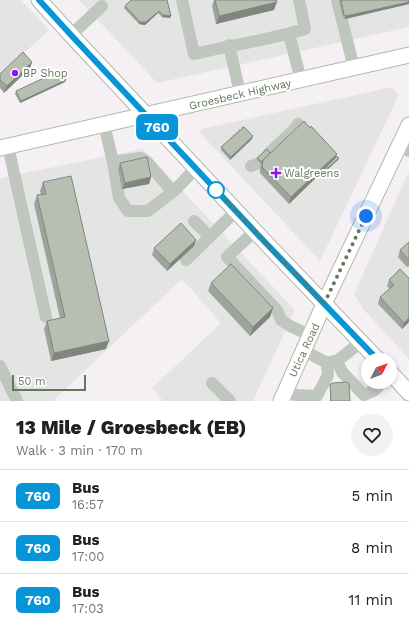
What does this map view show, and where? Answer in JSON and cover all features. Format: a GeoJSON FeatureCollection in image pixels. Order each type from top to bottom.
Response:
{"type":"FeatureCollection","features":[{"type":"Feature","properties":{"kind":"main road"},"geometry":{"type":"LineString","coordinates":[[39,0],[236,211],[371,353]]}},
{"type":"Feature","properties":{"kind":"main road","name":"Groesbeck Highway"},"geometry":{"type":"LineString","coordinates":[[4,147],[409,55]]}},
{"type":"Feature","properties":{"kind":"main road","name":"Utica Road"},"geometry":{"type":"LineString","coordinates":[[282,397],[324,304],[404,149],[409,126]]}},
{"type":"Feature","properties":{"kind":"main road"},"geometry":{"type":"LineString","coordinates":[[397,383],[409,393]]}},
{"type":"Feature","properties":{"kind":"lane"},"geometry":{"type":"LineString","coordinates":[[182,0],[194,54],[229,45],[289,34],[305,29],[299,0]]}},
{"type":"Feature","properties":{"kind":"lane"},"geometry":{"type":"LineString","coordinates":[[337,0],[354,68]]}},
{"type":"Feature","properties":{"kind":"lane"},"geometry":{"type":"LineString","coordinates":[[71,35],[102,6]]}},
{"type":"Feature","properties":{"kind":"lane"},"geometry":{"type":"LineString","coordinates":[[289,34],[301,80]]}},
{"type":"Feature","properties":{"kind":"lane"},"geometry":{"type":"LineString","coordinates":[[229,45],[240,93]]}},
{"type":"Feature","properties":{"kind":"lane"},"geometry":{"type":"LineString","coordinates":[[104,124],[113,162],[119,198],[128,211],[148,210],[173,192],[196,168]]}},
{"type":"Feature","properties":{"kind":"lane"},"geometry":{"type":"LineString","coordinates":[[268,154],[294,130],[298,124]]}},
{"type":"Feature","properties":{"kind":"lane"},"geometry":{"type":"LineString","coordinates":[[4,147],[46,318]]}},
{"type":"Feature","properties":{"kind":"lane"},"geometry":{"type":"LineString","coordinates":[[113,162],[141,158],[147,162],[173,192]]}},
{"type":"Feature","properties":{"kind":"lane"},"geometry":{"type":"LineString","coordinates":[[186,260],[236,211]]}},
{"type":"Feature","properties":{"kind":"lane"},"geometry":{"type":"LineString","coordinates":[[194,221],[210,237]]}},
{"type":"Feature","properties":{"kind":"lane"},"geometry":{"type":"LineString","coordinates":[[255,231],[227,257],[277,310],[281,320],[310,335]]}},
{"type":"Feature","properties":{"kind":"lane"},"geometry":{"type":"LineString","coordinates":[[282,397],[317,396],[328,375],[332,362],[361,342]]}},
{"type":"Feature","properties":{"kind":"lane"},"geometry":{"type":"LineString","coordinates":[[303,350],[332,362],[364,395],[376,389]]}},
{"type":"Feature","properties":{"kind":"lane"},"geometry":{"type":"LineString","coordinates":[[0,366],[16,401]]}},
{"type":"Feature","properties":{"kind":"lane"},"geometry":{"type":"LineString","coordinates":[[212,383],[230,401]]}},
{"type":"Feature","properties":{"kind":"path"},"geometry":{"type":"LineString","coordinates":[[232,139],[231,138],[243,127],[247,132]]}},
{"type":"Feature","properties":{"kind":"shaded area"},"geometry":{"type":"Polygon","coordinates":[[[0,0],[21,0],[49,30],[0,75],[0,0]]]}},
{"type":"Feature","properties":{"kind":"shaded area"},"geometry":{"type":"Polygon","coordinates":[[[79,0],[409,0],[409,27],[157,83],[79,0]]]}},
{"type":"Feature","properties":{"kind":"shaded area"},"geometry":{"type":"Polygon","coordinates":[[[387,88],[394,89],[398,95],[397,99],[320,261],[200,133],[201,129],[387,88]]]}},
{"type":"Feature","properties":{"kind":"shaded area"},"geometry":{"type":"Polygon","coordinates":[[[143,149],[295,310],[253,401],[163,401],[152,388],[221,323],[182,279],[53,401],[0,401],[0,178],[143,149]]]}},
{"type":"Feature","properties":{"kind":"shaded area"},"geometry":{"type":"Polygon","coordinates":[[[409,171],[409,359],[364,310],[354,294],[409,171]]]}},
{"type":"Feature","properties":{"kind":"building"},"geometry":{"type":"Polygon","coordinates":[[[131,0],[167,0],[171,16],[163,15],[159,11],[146,22],[140,22],[125,6],[131,0]]]}},
{"type":"Feature","properties":{"kind":"building"},"geometry":{"type":"Polygon","coordinates":[[[215,0],[276,0],[277,2],[219,16],[215,0]]]}},
{"type":"Feature","properties":{"kind":"building"},"geometry":{"type":"Polygon","coordinates":[[[341,0],[409,0],[409,2],[346,16],[344,15],[341,0]]]}},
{"type":"Feature","properties":{"kind":"building","name":"BP Shop"},"geometry":{"type":"Polygon","coordinates":[[[23,52],[32,62],[7,86],[0,80],[0,74],[23,52]]]}},
{"type":"Feature","properties":{"kind":"building"},"geometry":{"type":"Polygon","coordinates":[[[61,70],[66,80],[21,101],[16,91],[61,70]]]}},
{"type":"Feature","properties":{"kind":"building","name":"Walgreens"},"geometry":{"type":"Polygon","coordinates":[[[304,121],[310,128],[311,126],[337,154],[291,197],[262,167],[263,160],[304,121]]]}},
{"type":"Feature","properties":{"kind":"building"},"geometry":{"type":"Polygon","coordinates":[[[244,127],[253,136],[231,157],[221,147],[244,127]]]}},
{"type":"Feature","properties":{"kind":"building"},"geometry":{"type":"Polygon","coordinates":[[[267,149],[270,153],[262,162],[257,158],[267,149]]]}},
{"type":"Feature","properties":{"kind":"building"},"geometry":{"type":"Polygon","coordinates":[[[336,156],[339,158],[328,168],[326,167],[335,158],[336,156]]]}},
{"type":"Feature","properties":{"kind":"building"},"geometry":{"type":"Polygon","coordinates":[[[147,157],[151,177],[125,183],[120,163],[147,157]]]}},
{"type":"Feature","properties":{"kind":"building"},"geometry":{"type":"Polygon","coordinates":[[[71,176],[109,341],[54,353],[47,321],[65,317],[37,195],[46,194],[43,182],[71,176]]]}},
{"type":"Feature","properties":{"kind":"building"},"geometry":{"type":"Polygon","coordinates":[[[181,223],[196,240],[170,264],[154,248],[181,223]]]}},
{"type":"Feature","properties":{"kind":"building"},"geometry":{"type":"Polygon","coordinates":[[[409,242],[409,260],[400,250],[409,242]]]}},
{"type":"Feature","properties":{"kind":"building"},"geometry":{"type":"Polygon","coordinates":[[[231,264],[273,308],[253,327],[211,283],[231,264]]]}},
{"type":"Feature","properties":{"kind":"building"},"geometry":{"type":"Polygon","coordinates":[[[400,269],[409,278],[409,318],[404,323],[380,297],[394,285],[389,280],[400,269]]]}},
{"type":"Feature","properties":{"kind":"building"},"geometry":{"type":"Polygon","coordinates":[[[347,382],[349,384],[350,401],[331,401],[330,385],[332,383],[347,382]]]}},
{"type":"Feature","properties":{"kind":"bus line","name":"760"},"geometry":{"type":"LineString","coordinates":[[39,0],[261,238],[371,353]]}},
{"type":"Feature","properties":{"kind":"place","name":"BP Shop"},"geometry":{"type":"Point","coordinates":[15,73]}},
{"type":"Feature","properties":{"kind":"place","name":"Walgreens"},"geometry":{"type":"Point","coordinates":[276,173]}},
{"type":"Feature","properties":{"kind":"route"},"geometry":{"type":"LineString","coordinates":[[216,190],[324,304],[366,216]]}}]}
